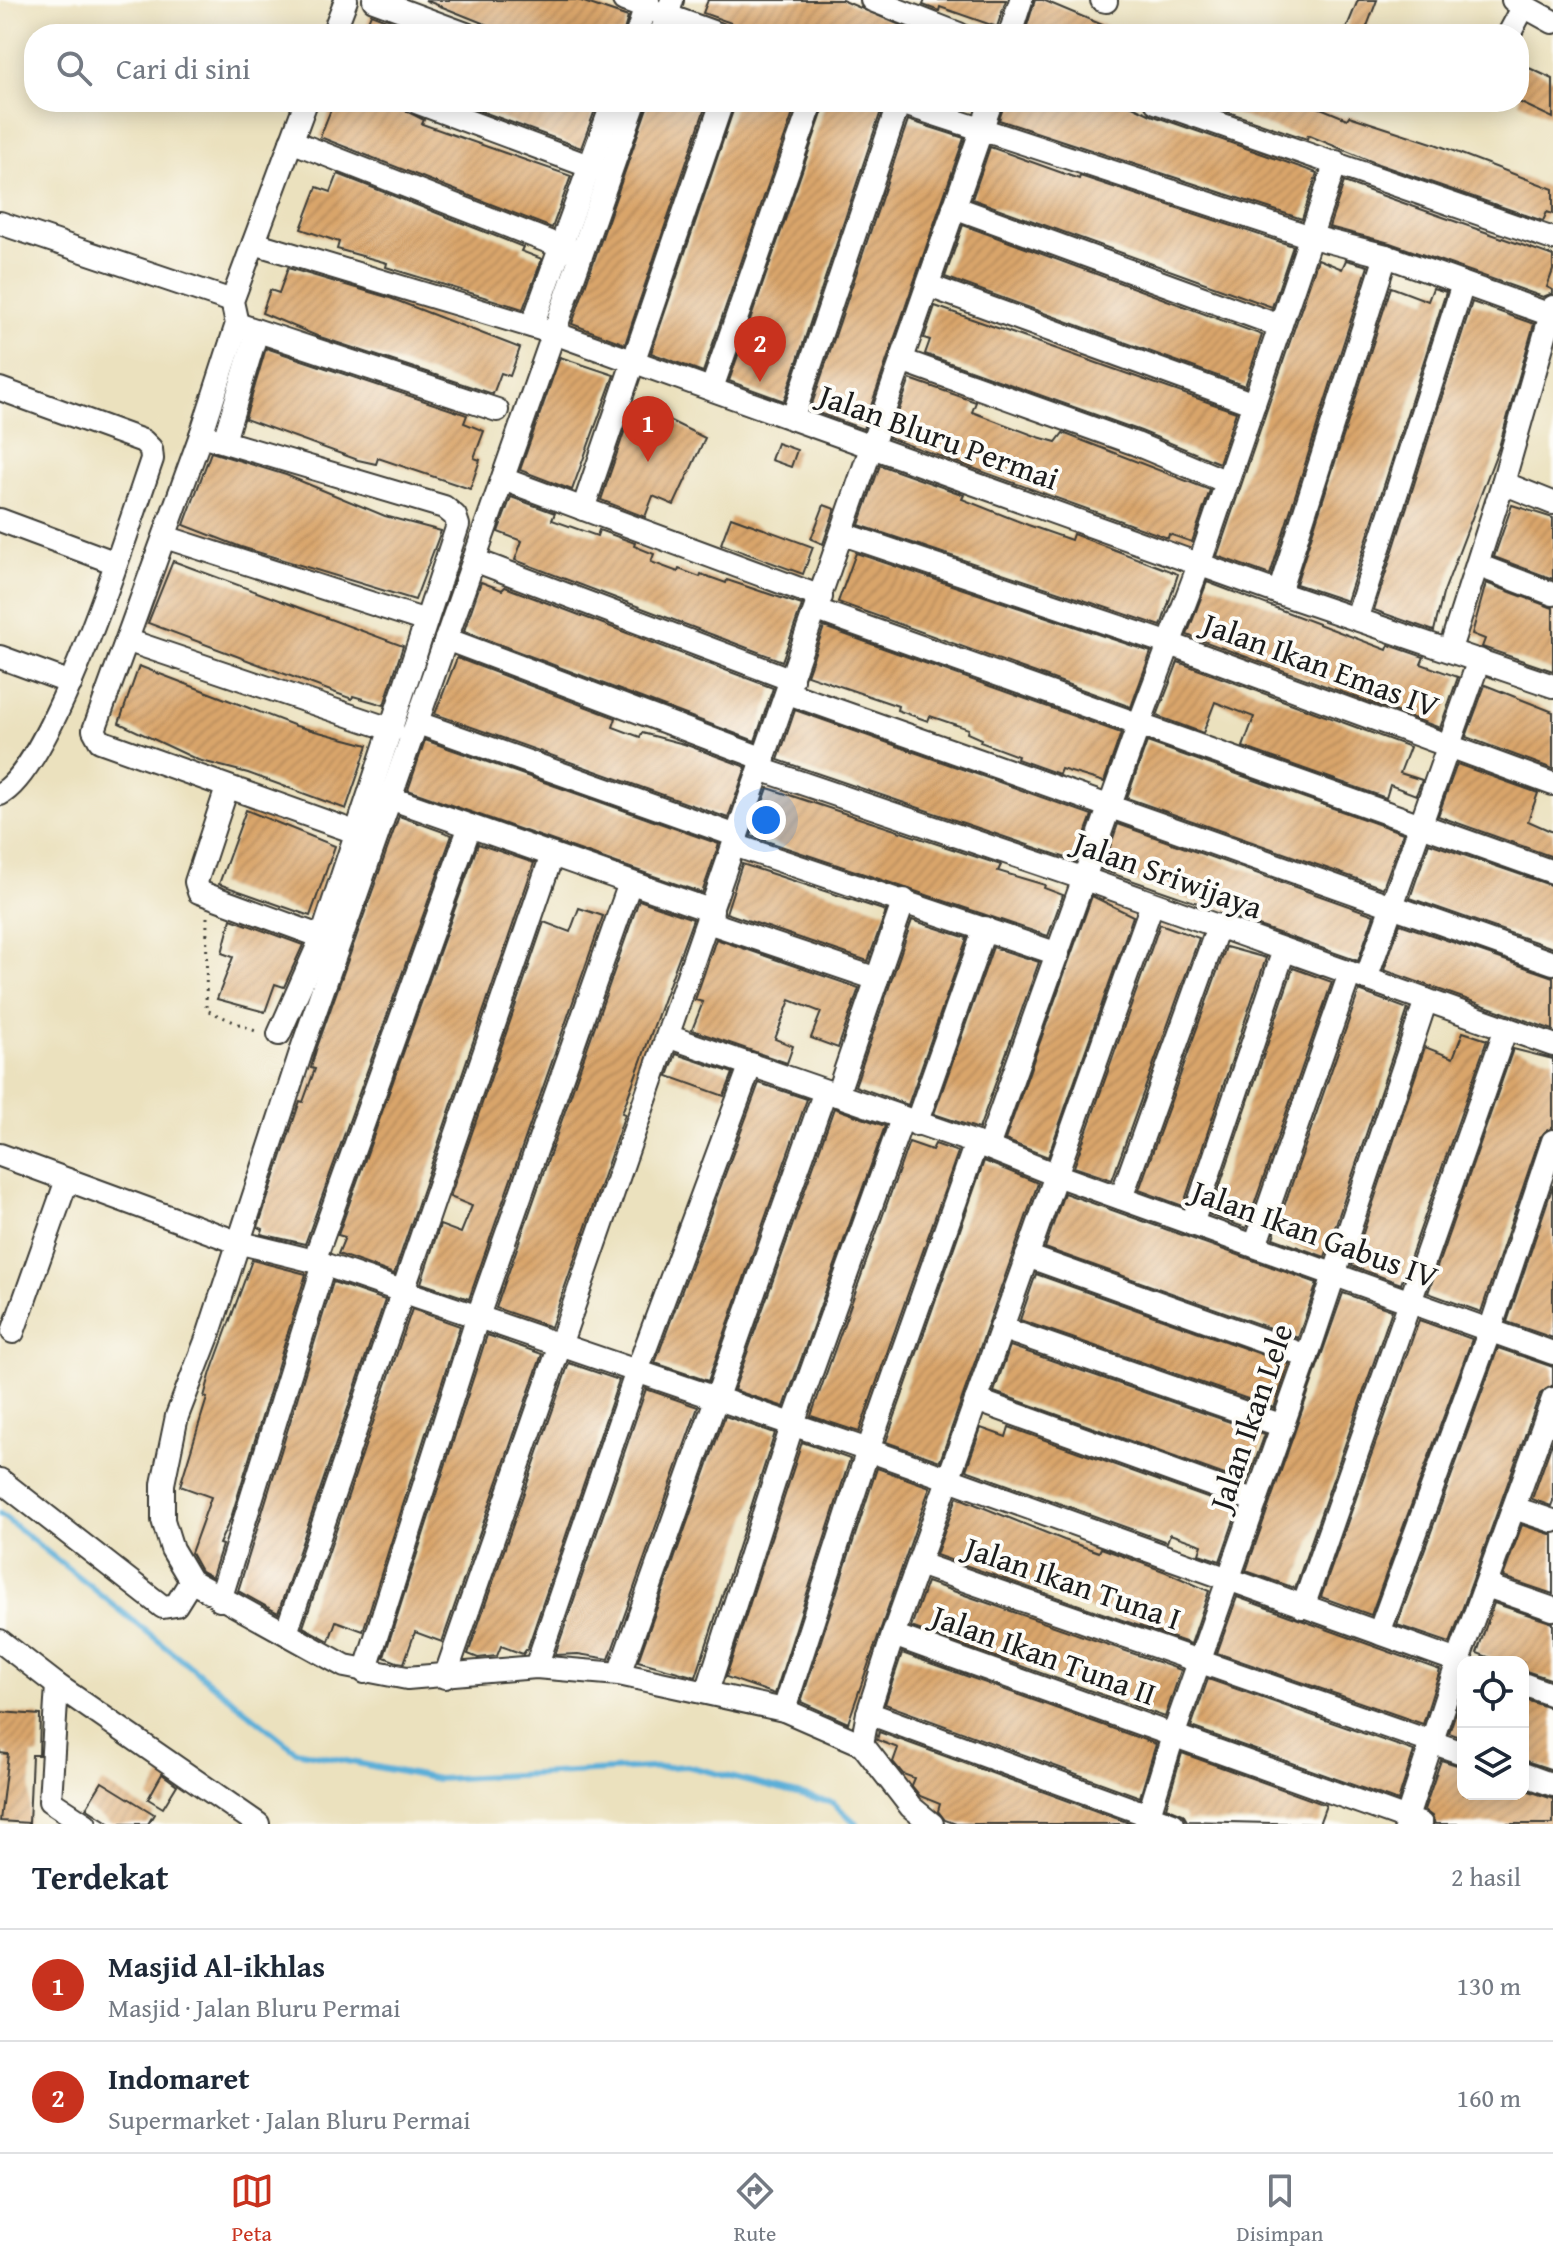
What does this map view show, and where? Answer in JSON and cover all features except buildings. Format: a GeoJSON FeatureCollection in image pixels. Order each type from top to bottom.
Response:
{"type":"FeatureCollection","features":[{"type":"Feature","properties":{"kind":"street"},"geometry":{"type":"LineString","coordinates":[[337,24],[346,0]]}},
{"type":"Feature","properties":{"kind":"street"},"geometry":{"type":"LineString","coordinates":[[374,0],[439,24]]}},
{"type":"Feature","properties":{"kind":"street"},"geometry":{"type":"LineString","coordinates":[[624,0],[647,4],[667,17],[688,24]]}},
{"type":"Feature","properties":{"kind":"street"},"geometry":{"type":"LineString","coordinates":[[872,0],[933,24]]}},
{"type":"Feature","properties":{"kind":"street"},"geometry":{"type":"LineString","coordinates":[[1013,24],[1021,0]]}},
{"type":"Feature","properties":{"kind":"street"},"geometry":{"type":"LineString","coordinates":[[1512,24],[1518,3],[1553,22]]}},
{"type":"Feature","properties":{"kind":"street"},"geometry":{"type":"LineString","coordinates":[[640,24],[647,4]]}},
{"type":"Feature","properties":{"kind":"street"},"geometry":{"type":"LineString","coordinates":[[232,301],[302,112]]}},
{"type":"Feature","properties":{"kind":"street"},"geometry":{"type":"LineString","coordinates":[[443,112],[598,170]]}},
{"type":"Feature","properties":{"kind":"street"},"geometry":{"type":"LineString","coordinates":[[611,112],[598,170],[571,249],[554,333],[177,1416],[165,1469],[163,1520],[172,1549],[191,1581],[318,1654],[365,1672],[407,1678],[536,1667],[619,1674],[784,1710],[862,1744],[911,1807],[932,1824]]}},
{"type":"Feature","properties":{"kind":"street"},"geometry":{"type":"LineString","coordinates":[[598,170],[630,112]]}},
{"type":"Feature","properties":{"kind":"street"},"geometry":{"type":"LineString","coordinates":[[583,509],[719,112]]}},
{"type":"Feature","properties":{"kind":"street"},"geometry":{"type":"LineString","coordinates":[[712,388],[809,112]]}},
{"type":"Feature","properties":{"kind":"street"},"geometry":{"type":"LineString","coordinates":[[793,417],[896,112]]}},
{"type":"Feature","properties":{"kind":"street"},"geometry":{"type":"LineString","coordinates":[[931,112],[1308,236],[1386,256],[1552,311],[1503,483],[1450,649]]}},
{"type":"Feature","properties":{"kind":"street"},"geometry":{"type":"LineString","coordinates":[[445,1677],[670,1037],[988,112]]}},
{"type":"Feature","properties":{"kind":"street"},"geometry":{"type":"LineString","coordinates":[[1186,112],[1553,239]]}},
{"type":"Feature","properties":{"kind":"street"},"geometry":{"type":"LineString","coordinates":[[291,141],[571,249]]}},
{"type":"Feature","properties":{"kind":"street"},"geometry":{"type":"LineString","coordinates":[[784,1710],[868,1450],[982,1145],[1058,954],[1199,565],[1308,236],[1336,162]]}},
{"type":"Feature","properties":{"kind":"street"},"geometry":{"type":"LineString","coordinates":[[954,207],[1280,326]]}},
{"type":"Feature","properties":{"kind":"street"},"geometry":{"type":"LineString","coordinates":[[0,223],[232,301],[247,327],[224,441]]}},
{"type":"Feature","properties":{"kind":"street","name":"Jalan Bluru Permai"},"geometry":{"type":"LineString","coordinates":[[254,243],[554,333],[1199,565],[1553,686]]}},
{"type":"Feature","properties":{"kind":"street"},"geometry":{"type":"LineString","coordinates":[[532,326],[571,249]]}},
{"type":"Feature","properties":{"kind":"street"},"geometry":{"type":"LineString","coordinates":[[1279,593],[1386,256]]}},
{"type":"Feature","properties":{"kind":"street"},"geometry":{"type":"LineString","coordinates":[[1357,617],[1463,284]]}},
{"type":"Feature","properties":{"kind":"street"},"geometry":{"type":"LineString","coordinates":[[929,286],[1254,404]]}},
{"type":"Feature","properties":{"kind":"street"},"geometry":{"type":"LineString","coordinates":[[247,327],[497,410]]}},
{"type":"Feature","properties":{"kind":"street"},"geometry":{"type":"LineString","coordinates":[[247,327],[201,435],[98,721],[96,736],[227,788],[355,832]]}},
{"type":"Feature","properties":{"kind":"street"},"geometry":{"type":"LineString","coordinates":[[904,361],[1136,444],[1227,482]]}},
{"type":"Feature","properties":{"kind":"street"},"geometry":{"type":"LineString","coordinates":[[0,389],[143,441],[151,449],[152,459],[71,683],[22,777],[0,794]]}},
{"type":"Feature","properties":{"kind":"street"},"geometry":{"type":"LineString","coordinates":[[201,435],[444,507],[455,516],[458,525],[393,730],[355,832],[322,937],[279,1034]]}},
{"type":"Feature","properties":{"kind":"street"},"geometry":{"type":"LineString","coordinates":[[503,479],[1139,724],[1553,872]]}},
{"type":"Feature","properties":{"kind":"street"},"geometry":{"type":"LineString","coordinates":[[1503,483],[1553,503]]}},
{"type":"Feature","properties":{"kind":"street"},"geometry":{"type":"LineString","coordinates":[[0,520],[116,563]]}},
{"type":"Feature","properties":{"kind":"street","name":"Jalan Ikan Emas IV"},"geometry":{"type":"LineString","coordinates":[[843,534],[1170,644],[1553,784]]}},
{"type":"Feature","properties":{"kind":"street"},"geometry":{"type":"LineString","coordinates":[[165,537],[426,621]]}},
{"type":"Feature","properties":{"kind":"street"},"geometry":{"type":"LineString","coordinates":[[474,560],[790,687],[1553,963]]}},
{"type":"Feature","properties":{"kind":"street"},"geometry":{"type":"LineString","coordinates":[[1477,565],[1553,594]]}},
{"type":"Feature","properties":{"kind":"street","name":"Jalan Sriwijaya"},"geometry":{"type":"LineString","coordinates":[[446,639],[762,764],[1553,1045]]}},
{"type":"Feature","properties":{"kind":"street"},"geometry":{"type":"LineString","coordinates":[[129,641],[393,730]]}},
{"type":"Feature","properties":{"kind":"street"},"geometry":{"type":"LineString","coordinates":[[0,657],[71,683]]}},
{"type":"Feature","properties":{"kind":"street"},"geometry":{"type":"LineString","coordinates":[[1255,1246],[1358,976],[1393,905],[1479,660]]}},
{"type":"Feature","properties":{"kind":"street"},"geometry":{"type":"LineString","coordinates":[[418,723],[1058,954]]}},
{"type":"Feature","properties":{"kind":"street"},"geometry":{"type":"LineString","coordinates":[[227,788],[196,882],[199,892],[322,937]]}},
{"type":"Feature","properties":{"kind":"street"},"geometry":{"type":"LineString","coordinates":[[390,798],[630,883],[877,979]]}},
{"type":"Feature","properties":{"kind":"street"},"geometry":{"type":"LineString","coordinates":[[220,1600],[319,1263],[470,826]]}},
{"type":"Feature","properties":{"kind":"street"},"geometry":{"type":"LineString","coordinates":[[286,1633],[400,1290],[552,855]]}},
{"type":"Feature","properties":{"kind":"street"},"geometry":{"type":"LineString","coordinates":[[365,1672],[478,1316],[630,883]]}},
{"type":"Feature","properties":{"kind":"street"},"geometry":{"type":"LineString","coordinates":[[619,1674],[716,1399],[877,979],[904,900]]}},
{"type":"Feature","properties":{"kind":"street"},"geometry":{"type":"LineString","coordinates":[[862,1744],[868,1713],[893,1635],[1152,904]]}},
{"type":"Feature","properties":{"kind":"street"},"geometry":{"type":"LineString","coordinates":[[1121,1198],[1218,927]]}},
{"type":"Feature","properties":{"kind":"street"},"geometry":{"type":"LineString","coordinates":[[707,1692],[792,1426],[985,928]]}},
{"type":"Feature","properties":{"kind":"street"},"geometry":{"type":"LineString","coordinates":[[1192,1224],[1284,950]]}},
{"type":"Feature","properties":{"kind":"street","name":"Jalan Ikan Lele"},"geometry":{"type":"LineString","coordinates":[[1148,1820],[1173,1736],[1203,1662],[1228,1580],[1426,1000]]}},
{"type":"Feature","properties":{"kind":"street"},"geometry":{"type":"LineString","coordinates":[[1303,1607],[1413,1302],[1506,1028]]}},
{"type":"Feature","properties":{"kind":"street","name":"Jalan Ikan Gabus IV"},"geometry":{"type":"LineString","coordinates":[[670,1037],[982,1145],[1056,1175],[1553,1353]]}},
{"type":"Feature","properties":{"kind":"street"},"geometry":{"type":"LineString","coordinates":[[536,1667],[637,1371],[751,1064]]}},
{"type":"Feature","properties":{"kind":"street"},"geometry":{"type":"LineString","coordinates":[[1379,1633],[1490,1330],[1553,1141]]}},
{"type":"Feature","properties":{"kind":"street"},"geometry":{"type":"LineString","coordinates":[[0,1155],[237,1242],[319,1263],[868,1450],[947,1481],[1457,1661]]}},
{"type":"Feature","properties":{"kind":"street"},"geometry":{"type":"LineString","coordinates":[[13,1332],[67,1180]]}},
{"type":"Feature","properties":{"kind":"street"},"geometry":{"type":"LineString","coordinates":[[1027,1256],[1307,1356]]}},
{"type":"Feature","properties":{"kind":"street"},"geometry":{"type":"LineString","coordinates":[[1001,1328],[1283,1426]]}},
{"type":"Feature","properties":{"kind":"street"},"geometry":{"type":"LineString","coordinates":[[1462,1656],[1514,1508],[1547,1435],[1553,1399]]}},
{"type":"Feature","properties":{"kind":"street"},"geometry":{"type":"LineString","coordinates":[[976,1400],[1256,1501]]}},
{"type":"Feature","properties":{"kind":"street"},"geometry":{"type":"LineString","coordinates":[[0,1480],[163,1607],[176,1605],[191,1581]]}},
{"type":"Feature","properties":{"kind":"street"},"geometry":{"type":"LineString","coordinates":[[1514,1508],[1553,1521]]}},
{"type":"Feature","properties":{"kind":"street","name":"Jalan Ikan Tuna I"},"geometry":{"type":"LineString","coordinates":[[919,1564],[1457,1751]]}},
{"type":"Feature","properties":{"kind":"street"},"geometry":{"type":"LineString","coordinates":[[1487,1586],[1553,1609]]}},
{"type":"Feature","properties":{"kind":"street","name":"Jalan Ikan Tuna II"},"geometry":{"type":"LineString","coordinates":[[893,1635],[1411,1822]]}},
{"type":"Feature","properties":{"kind":"street"},"geometry":{"type":"LineString","coordinates":[[0,1641],[57,1685],[258,1824]]}},
{"type":"Feature","properties":{"kind":"street"},"geometry":{"type":"LineString","coordinates":[[1411,1822],[1457,1671]]}},
{"type":"Feature","properties":{"kind":"street"},"geometry":{"type":"LineString","coordinates":[[47,1824],[57,1685]]}},
{"type":"Feature","properties":{"kind":"street"},"geometry":{"type":"LineString","coordinates":[[1529,1686],[1553,1695]]}},
{"type":"Feature","properties":{"kind":"street"},"geometry":{"type":"LineString","coordinates":[[868,1713],[1148,1820],[1173,1824]]}},
{"type":"Feature","properties":{"kind":"street"},"geometry":{"type":"LineString","coordinates":[[1529,1776],[1553,1785]]}},
{"type":"Feature","properties":{"kind":"street"},"geometry":{"type":"LineString","coordinates":[[50,1801],[85,1824]]}},
{"type":"Feature","properties":{"kind":"path"},"geometry":{"type":"LineString","coordinates":[[208,897],[206,1010],[266,1036],[279,1034]]}},
{"type":"Feature","properties":{"kind":"waterway"},"geometry":{"type":"LineString","coordinates":[[0,1514],[296,1751],[437,1779],[687,1766],[833,1803],[857,1824]]}},
{"type":"Feature","properties":{"kind":"place","name":"Indomaret"},"geometry":{"type":"Point","coordinates":[760,382]}},
{"type":"Feature","properties":{"kind":"place","name":"Masjid Al-ikhlas"},"geometry":{"type":"Point","coordinates":[648,462]}}]}
